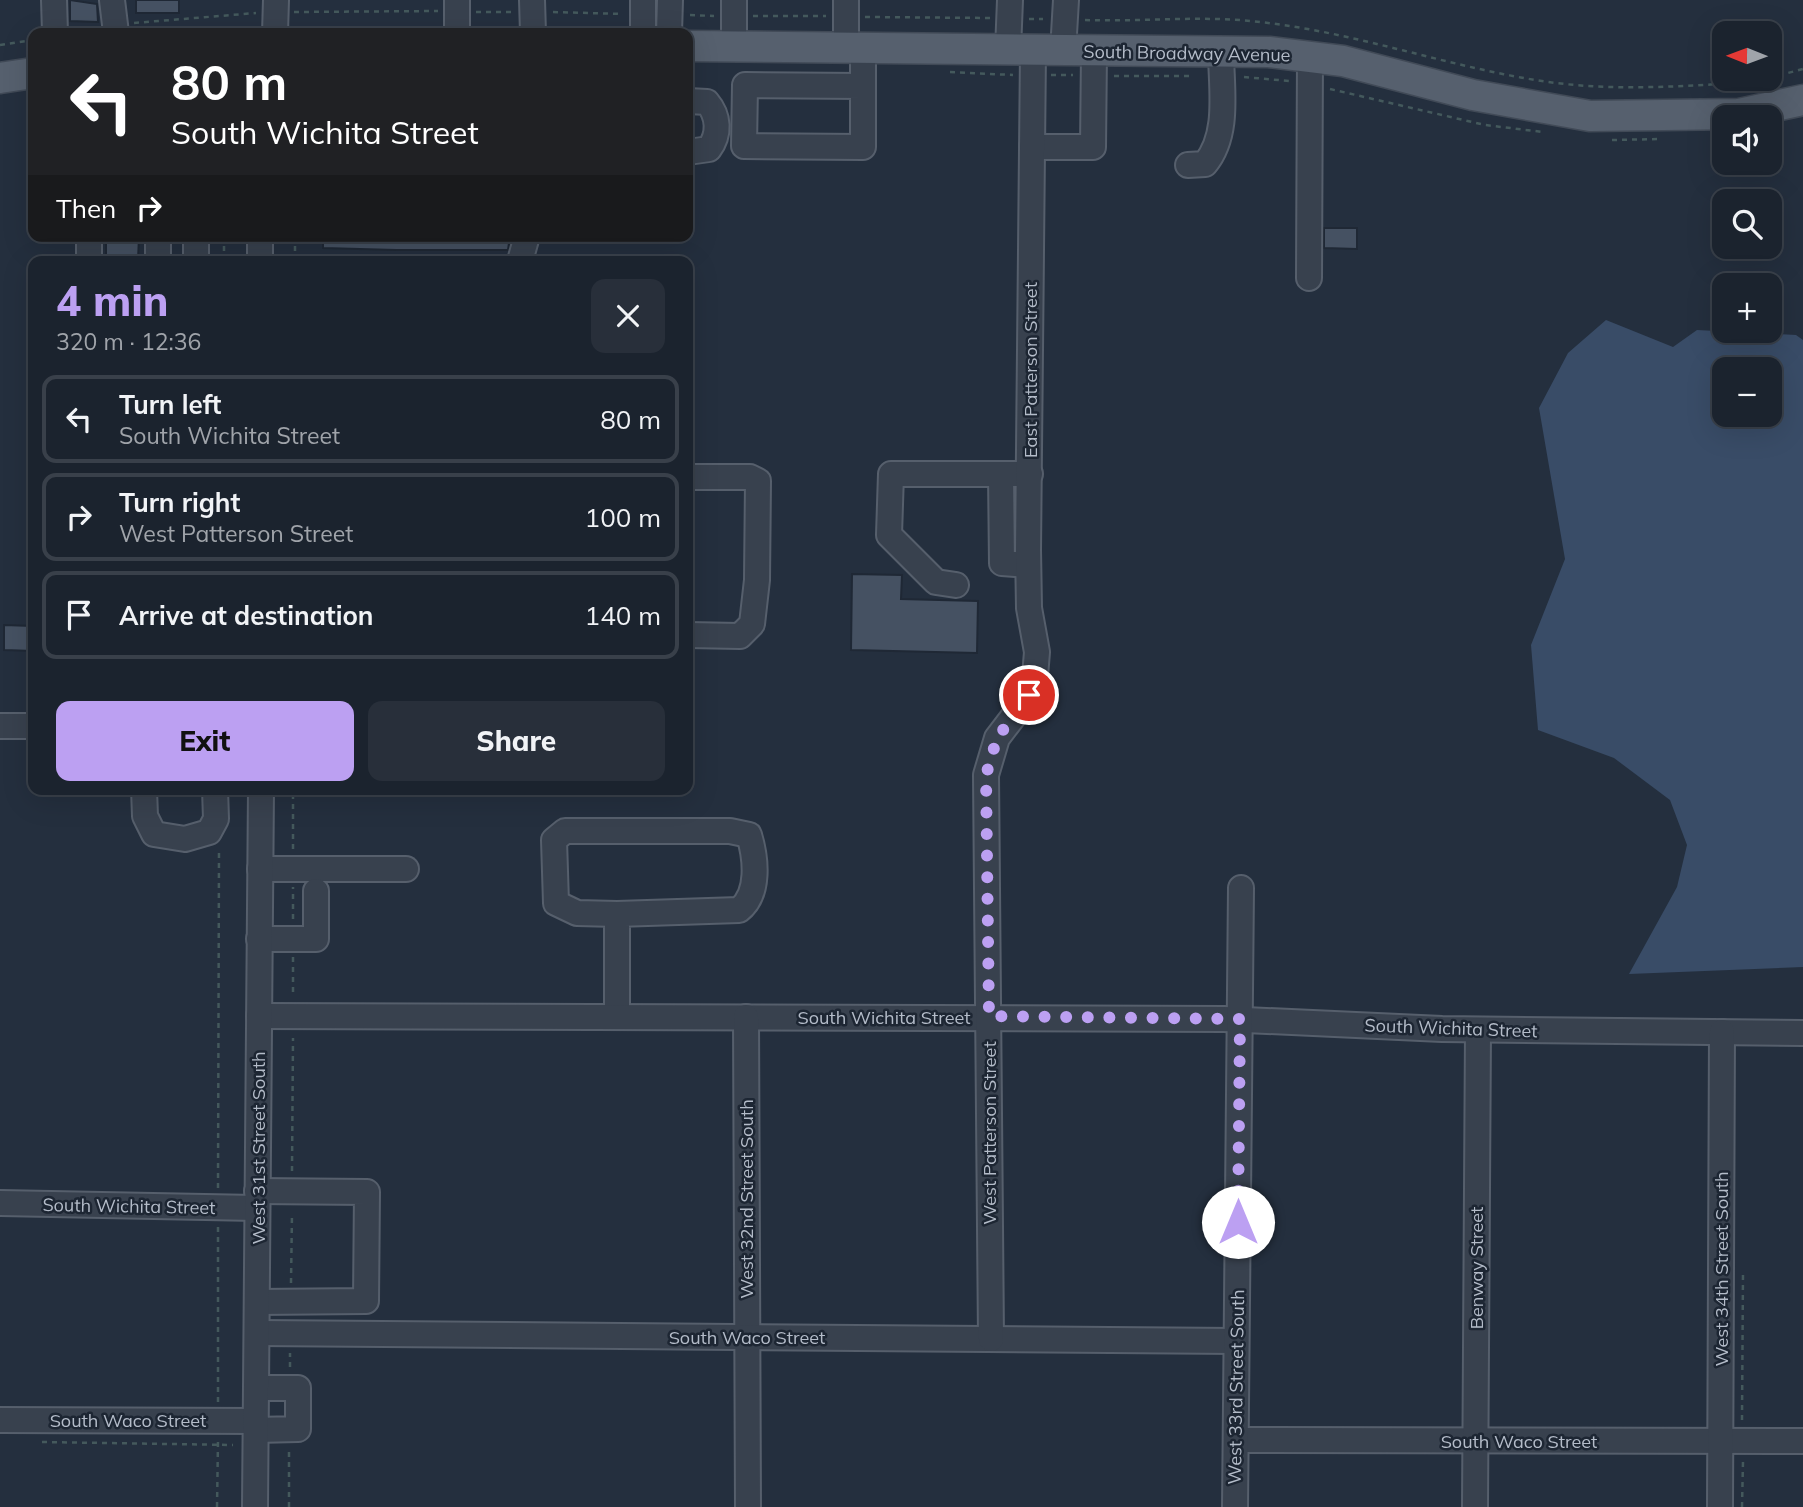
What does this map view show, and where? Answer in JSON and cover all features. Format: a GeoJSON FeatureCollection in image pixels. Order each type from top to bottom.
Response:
{"type":"FeatureCollection","features":[{"type":"Feature","properties":{"kind":"main road","name":"South Broadway Avenue"},"geometry":{"type":"LineString","coordinates":[[693,46],[1094,52],[1221,51],[1310,55],[1474,95],[1590,116],[1739,114],[1803,100]]}},
{"type":"Feature","properties":{"kind":"main road"},"geometry":{"type":"LineString","coordinates":[[0,78],[28,74]]}},
{"type":"Feature","properties":{"kind":"street"},"geometry":{"type":"LineString","coordinates":[[54,0],[55,28]]}},
{"type":"Feature","properties":{"kind":"street"},"geometry":{"type":"LineString","coordinates":[[112,0],[115,28]]}},
{"type":"Feature","properties":{"kind":"street"},"geometry":{"type":"LineString","coordinates":[[275,28],[276,0]]}},
{"type":"Feature","properties":{"kind":"street"},"geometry":{"type":"LineString","coordinates":[[457,0],[457,28]]}},
{"type":"Feature","properties":{"kind":"street"},"geometry":{"type":"LineString","coordinates":[[532,0],[533,28]]}},
{"type":"Feature","properties":{"kind":"street"},"geometry":{"type":"LineString","coordinates":[[643,0],[643,28]]}},
{"type":"Feature","properties":{"kind":"street"},"geometry":{"type":"LineString","coordinates":[[669,28],[670,0]]}},
{"type":"Feature","properties":{"kind":"street"},"geometry":{"type":"LineString","coordinates":[[734,0],[734,46]]}},
{"type":"Feature","properties":{"kind":"street"},"geometry":{"type":"LineString","coordinates":[[846,0],[863,86],[863,147],[744,146],[745,85],[863,86]]}},
{"type":"Feature","properties":{"kind":"street","name":"East Patterson Street"},"geometry":{"type":"LineString","coordinates":[[1010,0],[1021,51],[1032,147],[1028,565],[1029,608],[1037,652],[1032,689]]}},
{"type":"Feature","properties":{"kind":"street"},"geometry":{"type":"LineString","coordinates":[[1063,51],[1066,0]]}},
{"type":"Feature","properties":{"kind":"street"},"geometry":{"type":"LineString","coordinates":[[1188,166],[1205,164],[1216,151],[1221,130],[1221,51]]}},
{"type":"Feature","properties":{"kind":"street"},"geometry":{"type":"LineString","coordinates":[[1032,147],[1093,147],[1094,52]]}},
{"type":"Feature","properties":{"kind":"street"},"geometry":{"type":"LineString","coordinates":[[1309,278],[1310,55]]}},
{"type":"Feature","properties":{"kind":"street"},"geometry":{"type":"LineString","coordinates":[[693,101],[707,102],[716,119],[715,141],[709,149],[693,151]]}},
{"type":"Feature","properties":{"kind":"street"},"geometry":{"type":"LineString","coordinates":[[956,585],[936,582],[889,535],[891,474],[1030,474]]}},
{"type":"Feature","properties":{"kind":"street"},"geometry":{"type":"LineString","coordinates":[[1001,474],[1002,563],[1028,565]]}},
{"type":"Feature","properties":{"kind":"street"},"geometry":{"type":"LineString","coordinates":[[693,478],[750,477],[758,481],[757,580],[752,624],[740,636],[693,635]]}},
{"type":"Feature","properties":{"kind":"street","name":"West Patterson Street"},"geometry":{"type":"LineString","coordinates":[[991,1339],[986,775],[997,738],[1032,689]]}},
{"type":"Feature","properties":{"kind":"street"},"geometry":{"type":"LineString","coordinates":[[0,726],[28,726]]}},
{"type":"Feature","properties":{"kind":"street"},"geometry":{"type":"LineString","coordinates":[[145,795],[145,816],[154,834],[185,839],[209,832],[216,819],[215,795]]}},
{"type":"Feature","properties":{"kind":"street","name":"West 31st Street South"},"geometry":{"type":"LineString","coordinates":[[255,1507],[261,795]]}},
{"type":"Feature","properties":{"kind":"street"},"geometry":{"type":"LineString","coordinates":[[565,831],[730,831],[749,835],[753,856],[753,889],[750,902],[739,910],[617,914],[577,913],[556,903],[552,849],[559,834],[565,831]]}},
{"type":"Feature","properties":{"kind":"street"},"geometry":{"type":"LineString","coordinates":[[260,869],[406,869]]}},
{"type":"Feature","properties":{"kind":"street","name":"West 33rd Street South"},"geometry":{"type":"LineString","coordinates":[[1235,1507],[1241,888]]}},
{"type":"Feature","properties":{"kind":"street"},"geometry":{"type":"LineString","coordinates":[[259,939],[316,939],[316,891]]}},
{"type":"Feature","properties":{"kind":"street"},"geometry":{"type":"LineString","coordinates":[[617,914],[617,1017]]}},
{"type":"Feature","properties":{"kind":"street","name":"South Wichita Street"},"geometry":{"type":"LineString","coordinates":[[259,1016],[989,1016],[1240,1019],[1478,1030],[1803,1033]]}},
{"type":"Feature","properties":{"kind":"street","name":"West 32nd Street South"},"geometry":{"type":"LineString","coordinates":[[746,1017],[748,1507]]}},
{"type":"Feature","properties":{"kind":"street","name":"Benway Street"},"geometry":{"type":"LineString","coordinates":[[1475,1507],[1478,1030]]}},
{"type":"Feature","properties":{"kind":"street","name":"West 34th Street South"},"geometry":{"type":"LineString","coordinates":[[1720,1507],[1731,1441],[1722,1032]]}},
{"type":"Feature","properties":{"kind":"street","name":"South Wichita Street"},"geometry":{"type":"LineString","coordinates":[[0,1203],[218,1207],[292,1192],[367,1192],[366,1301],[361,1301]]}},
{"type":"Feature","properties":{"kind":"street"},"geometry":{"type":"LineString","coordinates":[[257,1302],[361,1301],[361,1334]]}},
{"type":"Feature","properties":{"kind":"street"},"geometry":{"type":"LineString","coordinates":[[302,1302],[302,1333]]}},
{"type":"Feature","properties":{"kind":"street","name":"South Waco Street"},"geometry":{"type":"LineString","coordinates":[[257,1332],[1237,1341]]}},
{"type":"Feature","properties":{"kind":"street"},"geometry":{"type":"LineString","coordinates":[[256,1388],[298,1388],[298,1429],[290,1429]]}},
{"type":"Feature","properties":{"kind":"street","name":"South Waco Street"},"geometry":{"type":"LineString","coordinates":[[0,1420],[218,1433],[256,1425],[290,1429]]}},
{"type":"Feature","properties":{"kind":"street","name":"South Waco Street"},"geometry":{"type":"LineString","coordinates":[[1236,1440],[1803,1441]]}},
{"type":"Feature","properties":{"kind":"path"},"geometry":{"type":"LineString","coordinates":[[0,45],[28,41]]}},
{"type":"Feature","properties":{"kind":"path"},"geometry":{"type":"LineString","coordinates":[[1782,75],[1803,69]]}},
{"type":"Feature","properties":{"kind":"path"},"geometry":{"type":"LineString","coordinates":[[293,795],[292,1192],[302,1302]]}},
{"type":"Feature","properties":{"kind":"path"},"geometry":{"type":"LineString","coordinates":[[217,1507],[219,838]]}},
{"type":"Feature","properties":{"kind":"path"},"geometry":{"type":"LineString","coordinates":[[1742,1507],[1731,1441],[1743,1264]]}},
{"type":"Feature","properties":{"kind":"path"},"geometry":{"type":"LineString","coordinates":[[290,1388],[302,1333]]}},
{"type":"Feature","properties":{"kind":"path"},"geometry":{"type":"LineString","coordinates":[[289,1507],[290,1429]]}},
{"type":"Feature","properties":{"kind":"path"},"geometry":{"type":"LineString","coordinates":[[41,1442],[218,1433],[233,1445]]}},
{"type":"Feature","properties":{"kind":"water"},"geometry":{"type":"Polygon","coordinates":[[[1606,320],[1673,347],[1697,330],[1712,331],[1712,343],[1782,343],[1782,334],[1796,335],[1803,340],[1803,967],[1629,974],[1677,887],[1687,845],[1670,800],[1614,758],[1538,730],[1531,645],[1565,559],[1539,408],[1568,353],[1606,320]]]}},
{"type":"Feature","properties":{"kind":"building"},"geometry":{"type":"Polygon","coordinates":[[[70,0],[97,4],[98,22],[70,21],[70,0]]]}},
{"type":"Feature","properties":{"kind":"building"},"geometry":{"type":"Polygon","coordinates":[[[136,0],[179,0],[179,13],[136,13],[136,0]]]}},
{"type":"Feature","properties":{"kind":"building"},"geometry":{"type":"Polygon","coordinates":[[[1324,228],[1357,228],[1357,249],[1324,248],[1324,228]]]}},
{"type":"Feature","properties":{"kind":"building"},"geometry":{"type":"Polygon","coordinates":[[[106,242],[139,242],[138,256],[106,256],[106,242]]]}},
{"type":"Feature","properties":{"kind":"building"},"geometry":{"type":"Polygon","coordinates":[[[323,242],[509,242],[508,250],[323,248],[323,242]]]}},
{"type":"Feature","properties":{"kind":"building"},"geometry":{"type":"Polygon","coordinates":[[[852,574],[902,575],[901,599],[978,601],[977,653],[851,650],[852,574]]]}},
{"type":"Feature","properties":{"kind":"building"},"geometry":{"type":"Polygon","coordinates":[[[4,625],[28,626],[28,651],[4,650],[4,625]]]}},
{"type":"Feature","properties":{"kind":"route"},"geometry":{"type":"LineString","coordinates":[[1029,695],[997,738],[986,775],[989,1016],[1240,1019],[1238,1222]]}}]}
